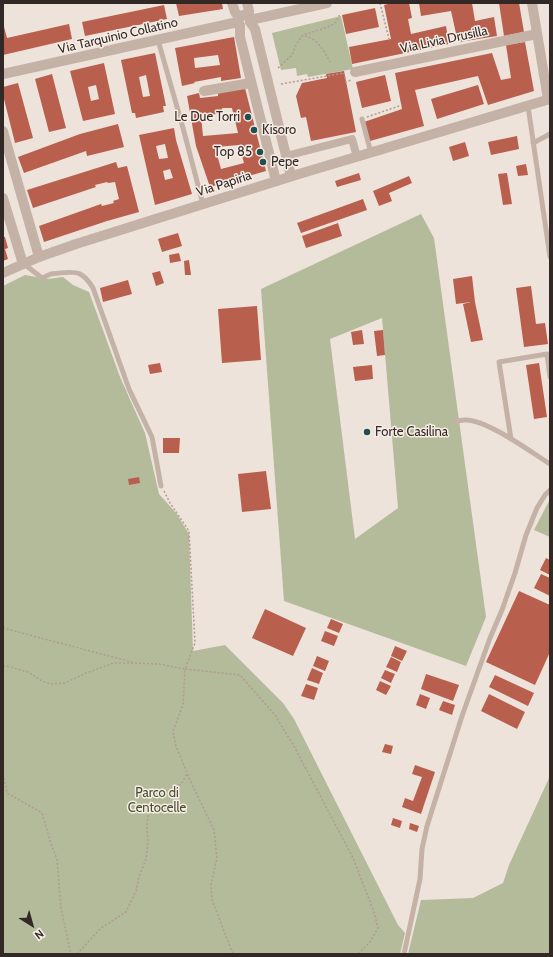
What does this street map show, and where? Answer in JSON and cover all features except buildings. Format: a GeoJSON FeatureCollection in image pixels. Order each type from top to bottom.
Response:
{"type":"FeatureCollection","features":[{"type":"Feature","properties":{"kind":"street"},"geometry":{"type":"LineString","coordinates":[[232,3],[235,12],[255,29],[257,33],[291,176]]}},
{"type":"Feature","properties":{"kind":"street"},"geometry":{"type":"LineString","coordinates":[[247,3],[249,12],[244,21],[240,37],[269,158],[276,181]]}},
{"type":"Feature","properties":{"kind":"street","name":"Via Tarquinio Collatino"},"geometry":{"type":"LineString","coordinates":[[3,74],[327,3]]}},
{"type":"Feature","properties":{"kind":"street"},"geometry":{"type":"LineString","coordinates":[[532,3],[549,99]]}},
{"type":"Feature","properties":{"kind":"street","name":"Via Livia Drusilla"},"geometry":{"type":"LineString","coordinates":[[355,72],[537,34]]}},
{"type":"Feature","properties":{"kind":"street"},"geometry":{"type":"LineString","coordinates":[[204,91],[251,84]]}},
{"type":"Feature","properties":{"kind":"street","name":"Via Papiria"},"geometry":{"type":"LineString","coordinates":[[3,273],[39,257],[76,244],[291,176],[549,99]]}},
{"type":"Feature","properties":{"kind":"street"},"geometry":{"type":"LineString","coordinates":[[3,131],[39,257]]}},
{"type":"Feature","properties":{"kind":"street"},"geometry":{"type":"LineString","coordinates":[[269,158],[273,162],[277,162],[285,155],[352,139],[357,157]]}},
{"type":"Feature","properties":{"kind":"street"},"geometry":{"type":"LineString","coordinates":[[3,198],[23,264]]}},
{"type":"Feature","properties":{"kind":"lane"},"geometry":{"type":"LineString","coordinates":[[158,40],[203,204]]}},
{"type":"Feature","properties":{"kind":"lane"},"geometry":{"type":"LineString","coordinates":[[528,106],[550,257]]}},
{"type":"Feature","properties":{"kind":"lane"},"geometry":{"type":"LineString","coordinates":[[362,119],[371,153]]}},
{"type":"Feature","properties":{"kind":"lane"},"geometry":{"type":"LineString","coordinates":[[533,143],[550,134]]}},
{"type":"Feature","properties":{"kind":"lane"},"geometry":{"type":"LineString","coordinates":[[23,264],[42,278],[50,274],[75,272],[81,274],[90,283],[129,390],[152,437],[161,486]]}},
{"type":"Feature","properties":{"kind":"lane"},"geometry":{"type":"LineString","coordinates":[[511,439],[499,362],[547,354],[550,377]]}},
{"type":"Feature","properties":{"kind":"lane"},"geometry":{"type":"LineString","coordinates":[[455,422],[465,419],[476,421],[502,433],[550,464]]}},
{"type":"Feature","properties":{"kind":"lane"},"geometry":{"type":"LineString","coordinates":[[404,954],[420,879],[422,849],[427,826],[443,774],[462,716],[515,573],[526,535],[537,508],[550,490]]}},
{"type":"Feature","properties":{"kind":"path"},"geometry":{"type":"LineString","coordinates":[[380,3],[389,39]]}},
{"type":"Feature","properties":{"kind":"path"},"geometry":{"type":"LineString","coordinates":[[278,68],[292,55],[303,35],[328,27],[335,23],[339,17],[338,15]]}},
{"type":"Feature","properties":{"kind":"path"},"geometry":{"type":"LineString","coordinates":[[303,35],[311,37],[319,44],[330,62]]}},
{"type":"Feature","properties":{"kind":"path"},"geometry":{"type":"LineString","coordinates":[[281,84],[344,73],[346,82],[357,78],[355,72]]}},
{"type":"Feature","properties":{"kind":"path"},"geometry":{"type":"LineString","coordinates":[[362,119],[402,105]]}},
{"type":"Feature","properties":{"kind":"path"},"geometry":{"type":"LineString","coordinates":[[161,486],[170,503],[189,531],[195,643],[185,669],[183,705],[173,731],[176,746],[214,830],[217,858],[211,884],[212,900],[232,954]]}},
{"type":"Feature","properties":{"kind":"path"},"geometry":{"type":"LineString","coordinates":[[3,628],[136,663]]}},
{"type":"Feature","properties":{"kind":"path"},"geometry":{"type":"LineString","coordinates":[[3,666],[28,672],[42,681],[51,684],[65,683],[86,673],[114,663],[159,664],[185,669],[240,675],[275,715],[295,748],[352,858],[374,912],[378,928],[370,942],[358,954]]}},
{"type":"Feature","properties":{"kind":"path"},"geometry":{"type":"LineString","coordinates":[[3,774],[7,793],[42,813],[57,859],[61,908],[71,954]]}},
{"type":"Feature","properties":{"kind":"path"},"geometry":{"type":"LineString","coordinates":[[76,954],[101,928],[126,912],[136,891],[139,877],[146,859],[149,806],[158,795],[181,784],[188,774]]}},
{"type":"Feature","properties":{"kind":"green space"},"geometry":{"type":"Polygon","coordinates":[[[341,16],[353,69],[308,77],[307,74],[297,76],[296,68],[281,70],[272,33],[341,16]]]}},
{"type":"Feature","properties":{"kind":"green space"},"geometry":{"type":"Polygon","coordinates":[[[421,214],[434,238],[486,617],[466,666],[284,601],[261,289],[421,214]],[[382,318],[330,339],[355,539],[398,508],[382,318]]]}},
{"type":"Feature","properties":{"kind":"green space","name":"Parco di Centocelle"},"geometry":{"type":"Polygon","coordinates":[[[25,275],[48,279],[63,277],[73,285],[89,292],[120,377],[145,433],[159,494],[176,513],[189,534],[193,651],[225,645],[283,703],[294,719],[398,925],[405,933],[400,954],[3,954],[3,286],[25,275]]]}},
{"type":"Feature","properties":{"kind":"green space"},"geometry":{"type":"Polygon","coordinates":[[[550,499],[550,537],[534,530],[550,499]]]}},
{"type":"Feature","properties":{"kind":"green space"},"geometry":{"type":"Polygon","coordinates":[[[550,776],[550,954],[408,954],[421,900],[473,898],[503,883],[509,865],[550,776]]]}},
{"type":"Feature","properties":{"kind":"place","name":"Le Due Torri"},"geometry":{"type":"Point","coordinates":[248,117]}},
{"type":"Feature","properties":{"kind":"place","name":"Kisoro"},"geometry":{"type":"Point","coordinates":[254,130]}},
{"type":"Feature","properties":{"kind":"place","name":"Top 85"},"geometry":{"type":"Point","coordinates":[260,152]}},
{"type":"Feature","properties":{"kind":"place","name":"Pepe"},"geometry":{"type":"Point","coordinates":[263,162]}},
{"type":"Feature","properties":{"kind":"place","name":"Forte Casilina"},"geometry":{"type":"Point","coordinates":[367,432]}}]}
